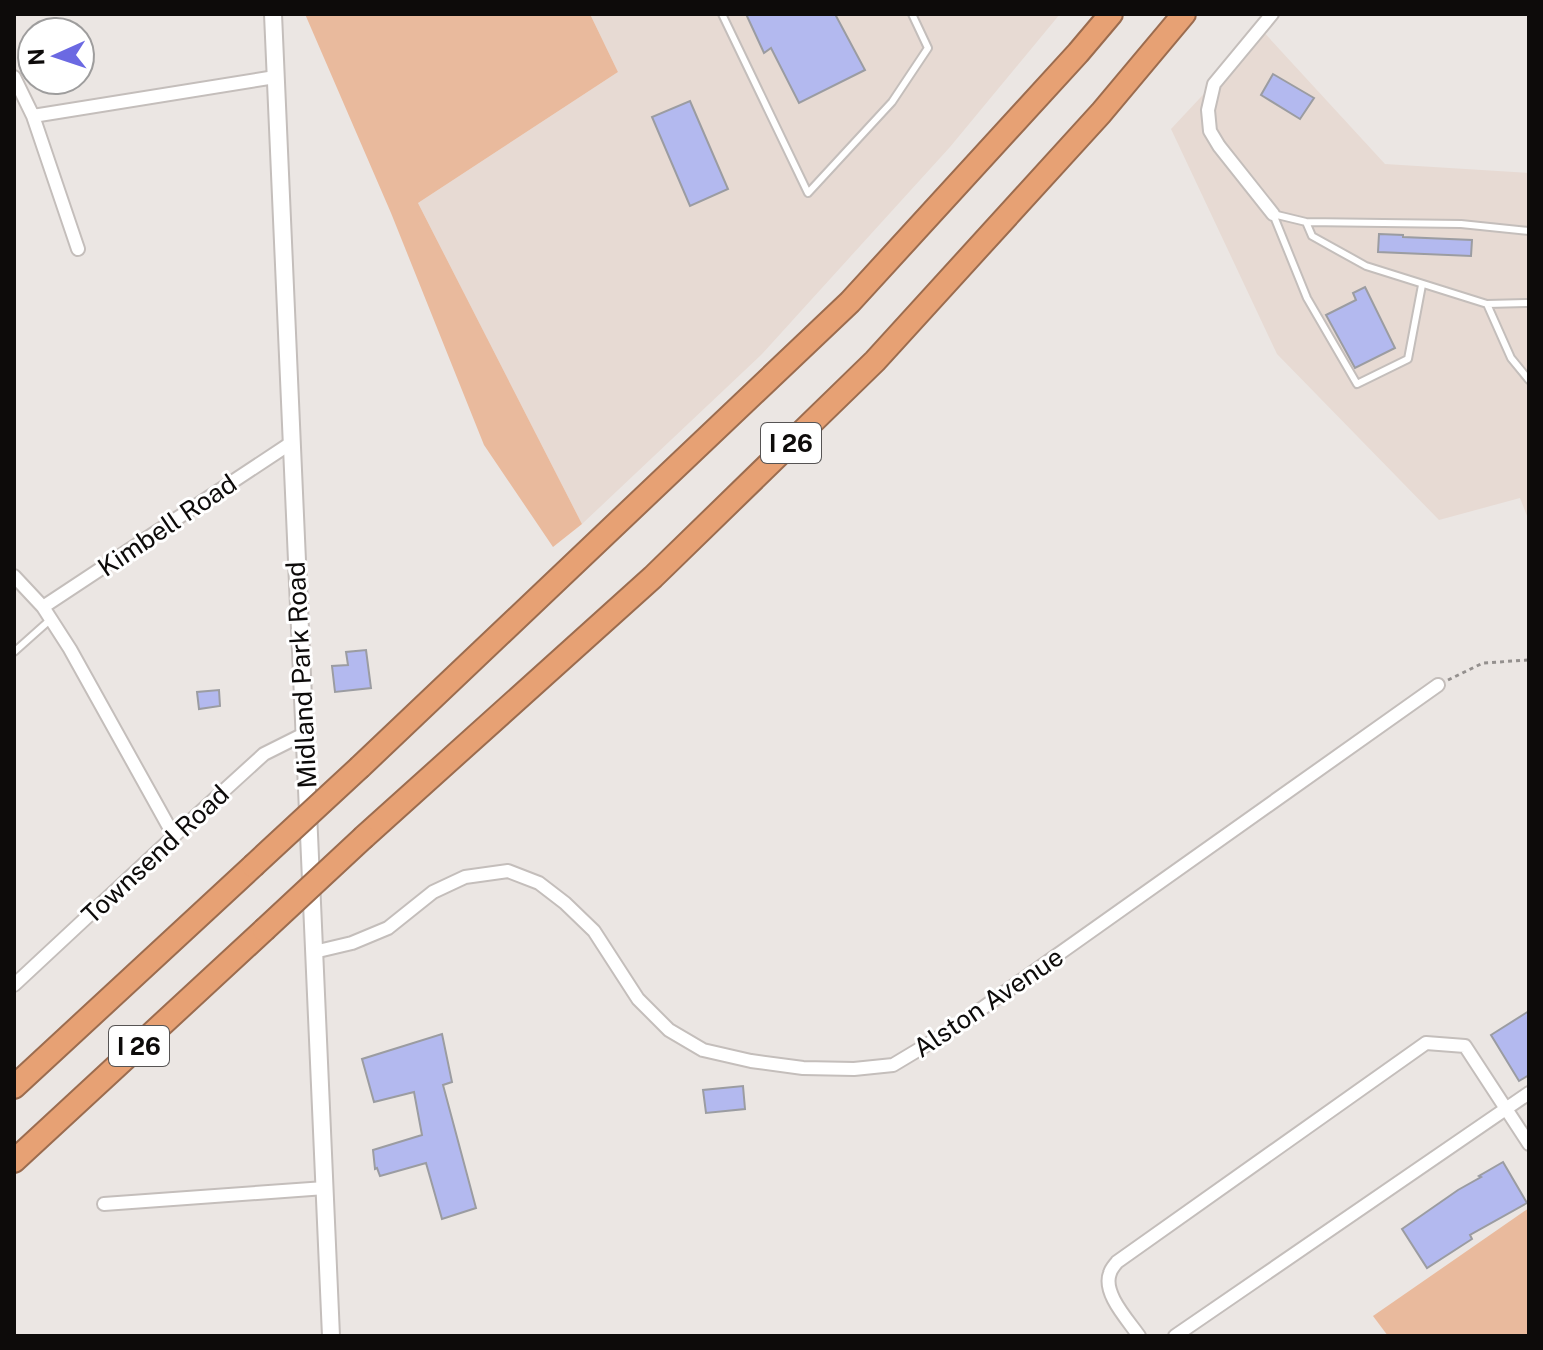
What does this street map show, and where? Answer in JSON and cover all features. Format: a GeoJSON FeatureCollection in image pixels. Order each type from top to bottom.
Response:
{"type":"FeatureCollection","features":[{"type":"Feature","properties":{"kind":"highway","name":"I 26"},"geometry":{"type":"LineString","coordinates":[[14,1087],[360,767],[850,302],[1111,14]]}},
{"type":"Feature","properties":{"kind":"highway","name":"I 26"},"geometry":{"type":"LineString","coordinates":[[14,1161],[364,837],[653,577],[875,361],[1101,113],[1184,14]]}},
{"type":"Feature","properties":{"kind":"street","name":"Midland Park Road"},"geometry":{"type":"LineString","coordinates":[[273,14],[331,1336]]}},
{"type":"Feature","properties":{"kind":"street"},"geometry":{"type":"LineString","coordinates":[[1272,14],[1214,84],[1208,110],[1214,139],[1273,214]]}},
{"type":"Feature","properties":{"kind":"street"},"geometry":{"type":"LineString","coordinates":[[33,116],[275,77]]}},
{"type":"Feature","properties":{"kind":"street"},"geometry":{"type":"LineString","coordinates":[[15,81],[33,116],[78,249]]}},
{"type":"Feature","properties":{"kind":"street","name":"Kimbell Road"},"geometry":{"type":"LineString","coordinates":[[47,613],[291,443]]}},
{"type":"Feature","properties":{"kind":"street"},"geometry":{"type":"LineString","coordinates":[[14,576],[47,613],[70,649],[174,836]]}},
{"type":"Feature","properties":{"kind":"street","name":"Alston Avenue"},"geometry":{"type":"LineString","coordinates":[[314,952],[352,943],[388,928],[433,892],[465,877],[508,871],[539,883],[565,903],[594,931],[638,999],[669,1030],[703,1050],[803,1068],[854,1069],[893,1065],[953,1029],[1438,685]]}},
{"type":"Feature","properties":{"kind":"street","name":"Townsend Road"},"geometry":{"type":"LineString","coordinates":[[14,985],[264,754],[304,734]]}},
{"type":"Feature","properties":{"kind":"street"},"geometry":{"type":"LineString","coordinates":[[1139,1336],[1111,1295],[1108,1284],[1117,1262],[1426,1043],[1465,1046],[1529,1144]]}},
{"type":"Feature","properties":{"kind":"street"},"geometry":{"type":"LineString","coordinates":[[1175,1336],[1529,1093]]}},
{"type":"Feature","properties":{"kind":"street"},"geometry":{"type":"LineString","coordinates":[[104,1204],[325,1188]]}},
{"type":"Feature","properties":{"kind":"lane"},"geometry":{"type":"LineString","coordinates":[[722,14],[808,193],[892,102],[928,48],[912,14]]}},
{"type":"Feature","properties":{"kind":"lane"},"geometry":{"type":"LineString","coordinates":[[1273,214],[1306,222],[1461,224],[1529,231]]}},
{"type":"Feature","properties":{"kind":"lane"},"geometry":{"type":"LineString","coordinates":[[1273,214],[1307,298],[1357,384],[1408,359],[1422,285]]}},
{"type":"Feature","properties":{"kind":"lane"},"geometry":{"type":"LineString","coordinates":[[1306,222],[1312,236],[1366,266],[1487,304],[1529,303]]}},
{"type":"Feature","properties":{"kind":"lane"},"geometry":{"type":"LineString","coordinates":[[1487,304],[1511,358],[1529,380]]}},
{"type":"Feature","properties":{"kind":"lane"},"geometry":{"type":"LineString","coordinates":[[14,652],[47,613]]}},
{"type":"Feature","properties":{"kind":"path"},"geometry":{"type":"LineString","coordinates":[[1438,685],[1483,663],[1529,660]]}},
{"type":"Feature","properties":{"kind":"shaded area"},"geometry":{"type":"Polygon","coordinates":[[[305,14],[590,14],[618,72],[418,203],[582,524],[553,547],[484,445],[391,213],[305,14]]]}},
{"type":"Feature","properties":{"kind":"shaded area"},"geometry":{"type":"Polygon","coordinates":[[[590,14],[1060,14],[950,147],[761,355],[582,524],[418,203],[618,72],[590,14]]]}},
{"type":"Feature","properties":{"kind":"shaded area"},"geometry":{"type":"Polygon","coordinates":[[[1260,28],[1385,164],[1529,173],[1529,521],[1520,498],[1439,520],[1277,354],[1171,129],[1260,28]]]}},
{"type":"Feature","properties":{"kind":"shaded area"},"geometry":{"type":"Polygon","coordinates":[[[1529,1208],[1529,1336],[1388,1336],[1373,1316],[1529,1208]]]}},
{"type":"Feature","properties":{"kind":"building"},"geometry":{"type":"Polygon","coordinates":[[[746,14],[835,14],[865,70],[799,103],[771,48],[764,53],[746,14]]]}},
{"type":"Feature","properties":{"kind":"building"},"geometry":{"type":"Polygon","coordinates":[[[1273,74],[1314,98],[1300,119],[1261,95],[1273,74]]]}},
{"type":"Feature","properties":{"kind":"building"},"geometry":{"type":"Polygon","coordinates":[[[690,101],[728,189],[690,206],[652,117],[690,101]]]}},
{"type":"Feature","properties":{"kind":"building"},"geometry":{"type":"Polygon","coordinates":[[[1379,234],[1472,240],[1471,256],[1378,252],[1379,234]]]}},
{"type":"Feature","properties":{"kind":"building"},"geometry":{"type":"Polygon","coordinates":[[[1365,287],[1395,348],[1355,368],[1326,315],[1356,300],[1353,293],[1365,287]]]}},
{"type":"Feature","properties":{"kind":"building"},"geometry":{"type":"Polygon","coordinates":[[[366,650],[371,688],[335,692],[332,666],[348,665],[346,652],[366,650]]]}},
{"type":"Feature","properties":{"kind":"building"},"geometry":{"type":"Polygon","coordinates":[[[219,690],[220,706],[199,709],[197,692],[219,690]]]}},
{"type":"Feature","properties":{"kind":"building"},"geometry":{"type":"Polygon","coordinates":[[[1529,1011],[1529,1075],[1519,1081],[1491,1035],[1529,1011]]]}},
{"type":"Feature","properties":{"kind":"building"},"geometry":{"type":"Polygon","coordinates":[[[442,1034],[452,1082],[443,1085],[476,1208],[442,1219],[426,1163],[380,1176],[375,1169],[373,1150],[422,1135],[414,1092],[374,1102],[362,1059],[442,1034]]]}},
{"type":"Feature","properties":{"kind":"building"},"geometry":{"type":"Polygon","coordinates":[[[743,1086],[745,1109],[706,1113],[703,1090],[743,1086]]]}},
{"type":"Feature","properties":{"kind":"building"},"geometry":{"type":"Polygon","coordinates":[[[1503,1162],[1527,1203],[1470,1235],[1472,1239],[1427,1268],[1402,1229],[1503,1162]]]}}]}
